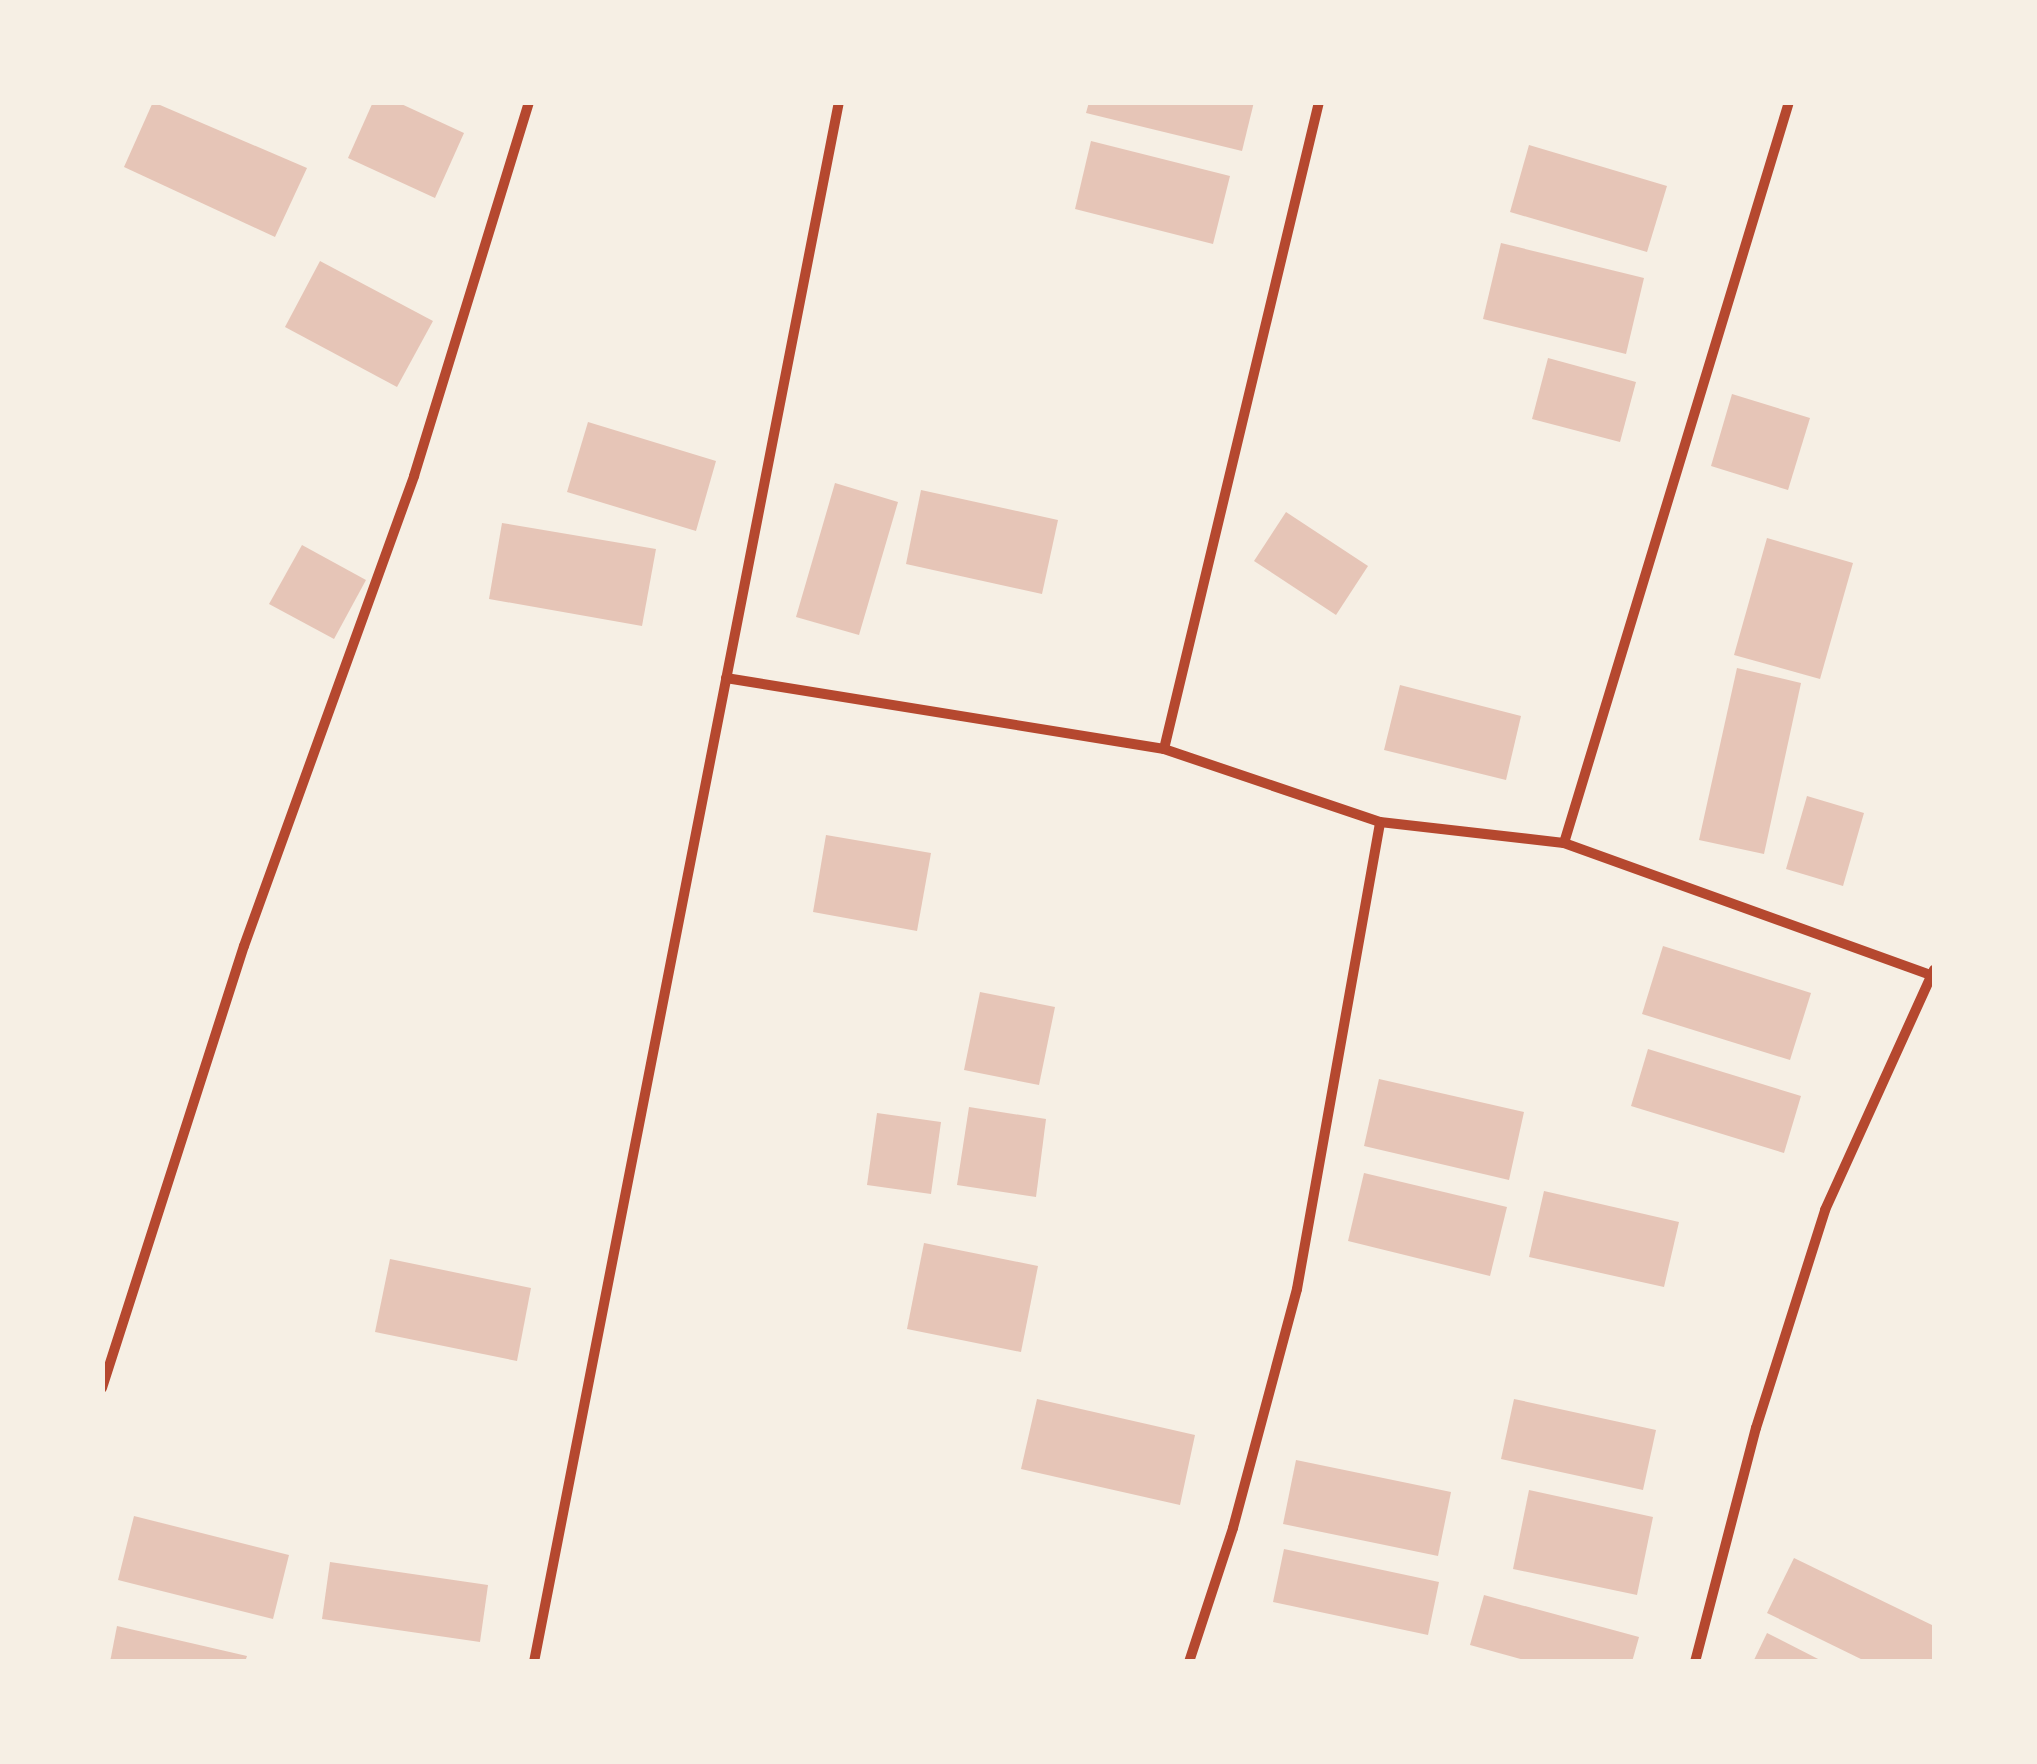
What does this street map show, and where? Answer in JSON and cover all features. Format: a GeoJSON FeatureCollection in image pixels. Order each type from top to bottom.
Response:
{"type":"FeatureCollection","features":[{"type":"Feature","properties":{"kind":"street"},"geometry":{"type":"LineString","coordinates":[[102,1388],[244,946],[414,476],[529,102]]}},
{"type":"Feature","properties":{"kind":"street"},"geometry":{"type":"LineString","coordinates":[[534,1662],[839,102]]}},
{"type":"Feature","properties":{"kind":"street"},"geometry":{"type":"LineString","coordinates":[[1164,749],[1319,102]]}},
{"type":"Feature","properties":{"kind":"street"},"geometry":{"type":"LineString","coordinates":[[1564,844],[1789,102]]}},
{"type":"Feature","properties":{"kind":"street"},"geometry":{"type":"LineString","coordinates":[[726,678],[1164,749],[1380,822],[1564,844],[1933,972],[1825,1210],[1756,1428],[1694,1662]]}},
{"type":"Feature","properties":{"kind":"street"},"geometry":{"type":"LineString","coordinates":[[1190,1662],[1233,1528],[1297,1289],[1380,822]]}},
{"type":"Feature","properties":{"kind":"building"},"geometry":{"type":"Polygon","coordinates":[[[153,102],[307,168],[275,237],[124,167],[153,102]]]}},
{"type":"Feature","properties":{"kind":"building"},"geometry":{"type":"Polygon","coordinates":[[[373,102],[397,102],[464,133],[435,198],[348,158],[373,102]]]}},
{"type":"Feature","properties":{"kind":"building"},"geometry":{"type":"Polygon","coordinates":[[[1089,102],[1254,102],[1242,151],[1086,113],[1089,102]]]}},
{"type":"Feature","properties":{"kind":"building"},"geometry":{"type":"Polygon","coordinates":[[[1091,141],[1230,176],[1213,244],[1075,209],[1091,141]]]}},
{"type":"Feature","properties":{"kind":"building"},"geometry":{"type":"Polygon","coordinates":[[[1529,145],[1667,186],[1647,252],[1510,212],[1529,145]]]}},
{"type":"Feature","properties":{"kind":"building"},"geometry":{"type":"Polygon","coordinates":[[[1501,243],[1644,278],[1626,354],[1483,319],[1501,243]]]}},
{"type":"Feature","properties":{"kind":"building"},"geometry":{"type":"Polygon","coordinates":[[[320,261],[433,321],[397,387],[285,327],[320,261]]]}},
{"type":"Feature","properties":{"kind":"building"},"geometry":{"type":"Polygon","coordinates":[[[1548,358],[1636,382],[1620,442],[1532,419],[1548,358]]]}},
{"type":"Feature","properties":{"kind":"building"},"geometry":{"type":"Polygon","coordinates":[[[1732,394],[1810,418],[1788,490],[1711,466],[1732,394]]]}},
{"type":"Feature","properties":{"kind":"building"},"geometry":{"type":"Polygon","coordinates":[[[588,422],[716,461],[696,531],[567,492],[588,422]]]}},
{"type":"Feature","properties":{"kind":"building"},"geometry":{"type":"Polygon","coordinates":[[[835,483],[898,502],[859,635],[796,617],[835,483]]]}},
{"type":"Feature","properties":{"kind":"building"},"geometry":{"type":"Polygon","coordinates":[[[921,490],[1058,520],[1042,594],[906,564],[921,490]]]}},
{"type":"Feature","properties":{"kind":"building"},"geometry":{"type":"Polygon","coordinates":[[[1286,512],[1368,566],[1336,615],[1254,561],[1286,512]]]}},
{"type":"Feature","properties":{"kind":"building"},"geometry":{"type":"Polygon","coordinates":[[[502,523],[656,549],[642,626],[489,599],[502,523]]]}},
{"type":"Feature","properties":{"kind":"building"},"geometry":{"type":"Polygon","coordinates":[[[1767,538],[1853,563],[1820,679],[1734,655],[1767,538]]]}},
{"type":"Feature","properties":{"kind":"building"},"geometry":{"type":"Polygon","coordinates":[[[302,545],[366,580],[334,639],[269,604],[302,545]]]}},
{"type":"Feature","properties":{"kind":"building"},"geometry":{"type":"Polygon","coordinates":[[[1737,668],[1801,683],[1764,854],[1699,840],[1737,668]]]}},
{"type":"Feature","properties":{"kind":"building"},"geometry":{"type":"Polygon","coordinates":[[[1400,685],[1521,716],[1506,780],[1384,750],[1400,685]]]}},
{"type":"Feature","properties":{"kind":"building"},"geometry":{"type":"Polygon","coordinates":[[[1807,796],[1864,813],[1843,886],[1786,869],[1807,796]]]}},
{"type":"Feature","properties":{"kind":"building"},"geometry":{"type":"Polygon","coordinates":[[[826,835],[931,853],[917,931],[813,912],[826,835]]]}},
{"type":"Feature","properties":{"kind":"building"},"geometry":{"type":"Polygon","coordinates":[[[1663,946],[1811,993],[1790,1060],[1642,1014],[1663,946]]]}},
{"type":"Feature","properties":{"kind":"building"},"geometry":{"type":"Polygon","coordinates":[[[980,992],[1055,1007],[1039,1085],[964,1070],[980,992]]]}},
{"type":"Feature","properties":{"kind":"building"},"geometry":{"type":"Polygon","coordinates":[[[1648,1049],[1801,1096],[1784,1153],[1631,1106],[1648,1049]]]}},
{"type":"Feature","properties":{"kind":"building"},"geometry":{"type":"Polygon","coordinates":[[[1379,1079],[1524,1112],[1509,1180],[1364,1146],[1379,1079]]]}},
{"type":"Feature","properties":{"kind":"building"},"geometry":{"type":"Polygon","coordinates":[[[969,1107],[1046,1119],[1036,1197],[957,1185],[969,1107]]]}},
{"type":"Feature","properties":{"kind":"building"},"geometry":{"type":"Polygon","coordinates":[[[877,1113],[941,1122],[931,1194],[867,1185],[877,1113]]]}},
{"type":"Feature","properties":{"kind":"building"},"geometry":{"type":"Polygon","coordinates":[[[1364,1173],[1507,1207],[1490,1276],[1348,1241],[1364,1173]]]}},
{"type":"Feature","properties":{"kind":"building"},"geometry":{"type":"Polygon","coordinates":[[[1544,1191],[1679,1222],[1664,1287],[1529,1257],[1544,1191]]]}},
{"type":"Feature","properties":{"kind":"building"},"geometry":{"type":"Polygon","coordinates":[[[924,1243],[1038,1266],[1021,1352],[907,1329],[924,1243]]]}},
{"type":"Feature","properties":{"kind":"building"},"geometry":{"type":"Polygon","coordinates":[[[390,1259],[531,1288],[517,1361],[375,1332],[390,1259]]]}},
{"type":"Feature","properties":{"kind":"building"},"geometry":{"type":"Polygon","coordinates":[[[1037,1399],[1195,1435],[1180,1505],[1021,1469],[1037,1399]]]}},
{"type":"Feature","properties":{"kind":"building"},"geometry":{"type":"Polygon","coordinates":[[[1514,1399],[1656,1430],[1643,1490],[1501,1459],[1514,1399]]]}},
{"type":"Feature","properties":{"kind":"building"},"geometry":{"type":"Polygon","coordinates":[[[1296,1460],[1451,1492],[1438,1556],[1283,1524],[1296,1460]]]}},
{"type":"Feature","properties":{"kind":"building"},"geometry":{"type":"Polygon","coordinates":[[[1529,1490],[1653,1517],[1637,1595],[1513,1569],[1529,1490]]]}},
{"type":"Feature","properties":{"kind":"building"},"geometry":{"type":"Polygon","coordinates":[[[134,1516],[289,1555],[273,1619],[118,1580],[134,1516]]]}},
{"type":"Feature","properties":{"kind":"building"},"geometry":{"type":"Polygon","coordinates":[[[1284,1549],[1439,1582],[1428,1635],[1273,1602],[1284,1549]]]}},
{"type":"Feature","properties":{"kind":"building"},"geometry":{"type":"Polygon","coordinates":[[[1794,1558],[1934,1626],[1933,1662],[1867,1662],[1767,1613],[1794,1558]]]}},
{"type":"Feature","properties":{"kind":"building"},"geometry":{"type":"Polygon","coordinates":[[[330,1562],[488,1585],[480,1642],[322,1619],[330,1562]]]}},
{"type":"Feature","properties":{"kind":"building"},"geometry":{"type":"Polygon","coordinates":[[[1484,1595],[1639,1637],[1632,1662],[1531,1662],[1470,1645],[1484,1595]]]}},
{"type":"Feature","properties":{"kind":"building"},"geometry":{"type":"Polygon","coordinates":[[[117,1626],[247,1656],[245,1662],[110,1662],[117,1626]]]}},
{"type":"Feature","properties":{"kind":"building"},"geometry":{"type":"Polygon","coordinates":[[[1767,1633],[1824,1662],[1753,1662],[1767,1633]]]}}]}
